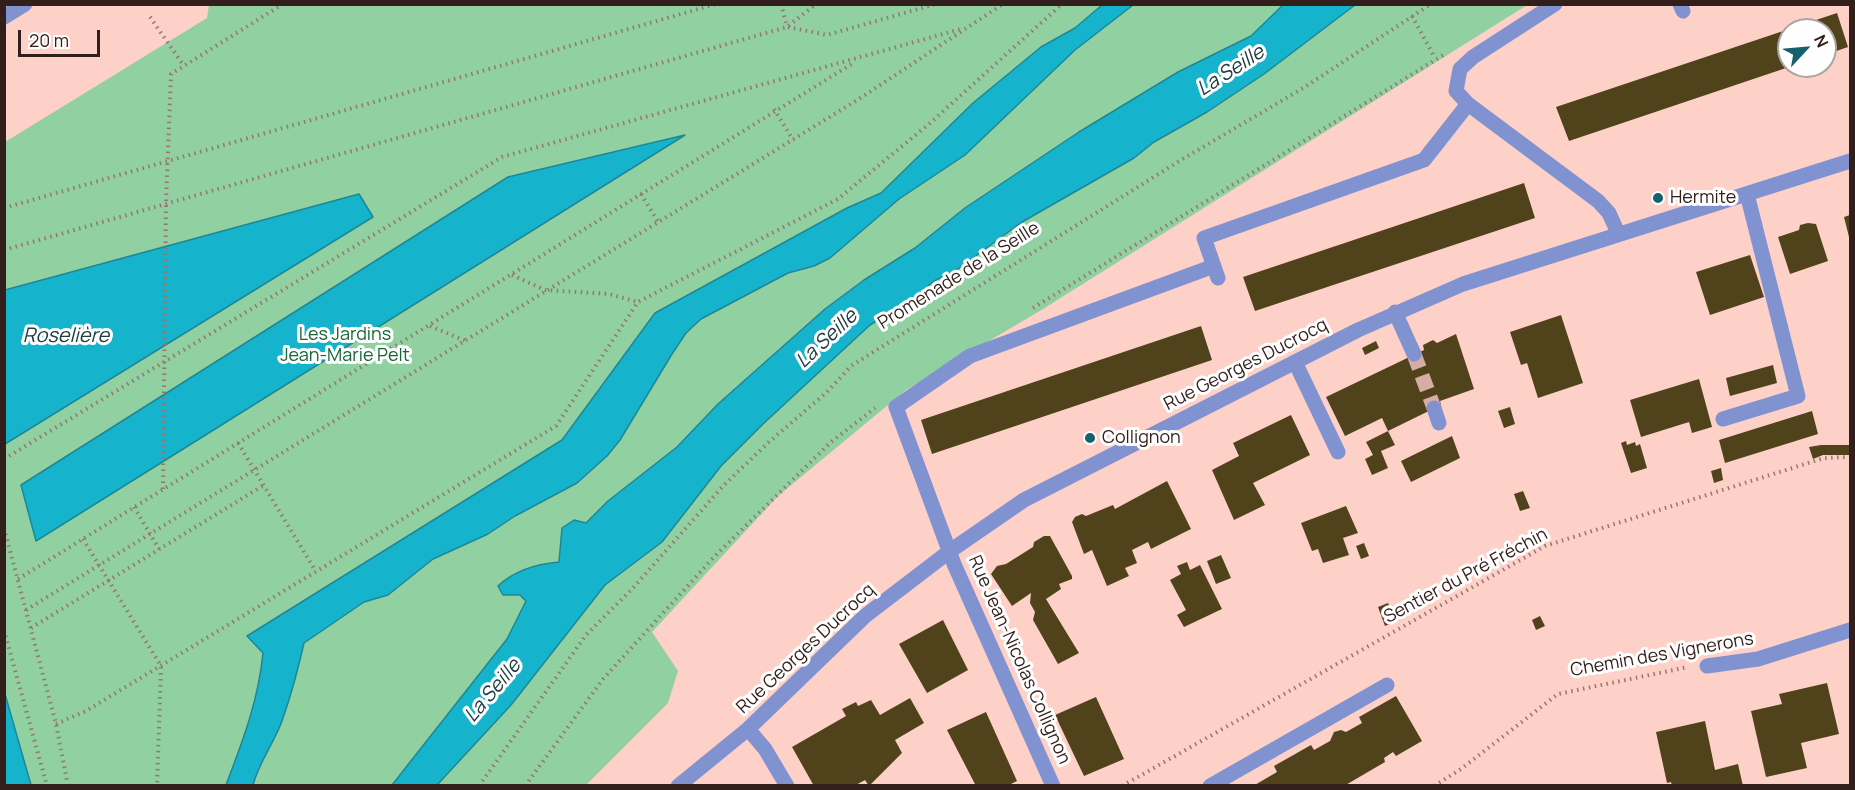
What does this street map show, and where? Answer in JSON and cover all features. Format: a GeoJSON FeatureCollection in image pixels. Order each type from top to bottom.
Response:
{"type":"FeatureCollection","features":[{"type":"Feature","properties":{"kind":"street"},"geometry":{"type":"LineString","coordinates":[[4,17],[26,4]]}},
{"type":"Feature","properties":{"kind":"street"},"geometry":{"type":"LineString","coordinates":[[1555,4],[1473,57],[1461,69],[1456,91],[1468,104],[1598,201],[1608,213],[1617,233]]}},
{"type":"Feature","properties":{"kind":"street","name":"Rue Jean-Nicolas Collignon"},"geometry":{"type":"LineString","coordinates":[[1053,786],[950,551],[896,407],[970,357],[1216,272],[1204,238],[1424,160],[1468,104]]}},
{"type":"Feature","properties":{"kind":"street","name":"Rue Georges Ducrocq"},"geometry":{"type":"LineString","coordinates":[[678,786],[748,729],[865,616],[950,551],[1024,500],[1395,312],[1492,272],[1851,161]]}},
{"type":"Feature","properties":{"kind":"street"},"geometry":{"type":"LineString","coordinates":[[1723,419],[1798,396],[1747,194]]}},
{"type":"Feature","properties":{"kind":"street"},"geometry":{"type":"LineString","coordinates":[[1395,312],[1414,354]]}},
{"type":"Feature","properties":{"kind":"street"},"geometry":{"type":"LineString","coordinates":[[1295,362],[1338,452]]}},
{"type":"Feature","properties":{"kind":"street"},"geometry":{"type":"LineString","coordinates":[[1434,408],[1439,423]]}},
{"type":"Feature","properties":{"kind":"street","name":"Chemin des Vignerons"},"geometry":{"type":"LineString","coordinates":[[1707,666],[1758,659],[1851,630]]}},
{"type":"Feature","properties":{"kind":"street"},"geometry":{"type":"LineString","coordinates":[[1210,786],[1387,685]]}},
{"type":"Feature","properties":{"kind":"street"},"geometry":{"type":"LineString","coordinates":[[748,729],[765,749],[788,786]]}},
{"type":"Feature","properties":{"kind":"path"},"geometry":{"type":"LineString","coordinates":[[163,489],[168,213],[166,202],[171,74],[283,4]]}},
{"type":"Feature","properties":{"kind":"path"},"geometry":{"type":"LineString","coordinates":[[4,208],[716,4]]}},
{"type":"Feature","properties":{"kind":"path"},"geometry":{"type":"LineString","coordinates":[[781,4],[787,27]]}},
{"type":"Feature","properties":{"kind":"path"},"geometry":{"type":"LineString","coordinates":[[4,250],[787,27],[816,4]]}},
{"type":"Feature","properties":{"kind":"path"},"geometry":{"type":"LineString","coordinates":[[787,27],[827,35],[936,4]]}},
{"type":"Feature","properties":{"kind":"path"},"geometry":{"type":"LineString","coordinates":[[26,610],[793,140],[905,70],[964,28],[1003,4]]}},
{"type":"Feature","properties":{"kind":"path"},"geometry":{"type":"LineString","coordinates":[[56,724],[71,720],[556,426],[638,302],[838,199],[929,124],[1062,4]]}},
{"type":"Feature","properties":{"kind":"path","name":"Promenade de la Seille"},"geometry":{"type":"LineString","coordinates":[[479,786],[586,635],[632,589],[724,485],[769,442],[827,393],[851,366],[1181,160],[1305,87],[1431,4]]}},
{"type":"Feature","properties":{"kind":"path"},"geometry":{"type":"LineString","coordinates":[[1412,16],[1435,58]]}},
{"type":"Feature","properties":{"kind":"path"},"geometry":{"type":"LineString","coordinates":[[150,17],[184,66]]}},
{"type":"Feature","properties":{"kind":"path"},"geometry":{"type":"LineString","coordinates":[[4,459],[165,364],[502,157],[964,28]]}},
{"type":"Feature","properties":{"kind":"path"},"geometry":{"type":"LineString","coordinates":[[18,579],[861,58]]}},
{"type":"Feature","properties":{"kind":"path"},"geometry":{"type":"LineString","coordinates":[[774,110],[793,140]]}},
{"type":"Feature","properties":{"kind":"path"},"geometry":{"type":"LineString","coordinates":[[641,194],[658,222]]}},
{"type":"Feature","properties":{"kind":"path"},"geometry":{"type":"LineString","coordinates":[[512,274],[545,290],[609,294],[638,302]]}},
{"type":"Feature","properties":{"kind":"path"},"geometry":{"type":"LineString","coordinates":[[429,325],[466,342]]}},
{"type":"Feature","properties":{"kind":"path"},"geometry":{"type":"LineString","coordinates":[[238,443],[315,570]]}},
{"type":"Feature","properties":{"kind":"path","name":"Sentier du Pré Fréchin"},"geometry":{"type":"LineString","coordinates":[[1122,786],[1545,546],[1824,458],[1851,457]]}},
{"type":"Feature","properties":{"kind":"path"},"geometry":{"type":"LineString","coordinates":[[31,628],[264,485]]}},
{"type":"Feature","properties":{"kind":"path"},"geometry":{"type":"LineString","coordinates":[[134,507],[159,549]]}},
{"type":"Feature","properties":{"kind":"path"},"geometry":{"type":"LineString","coordinates":[[4,528],[56,724],[68,786]]}},
{"type":"Feature","properties":{"kind":"path"},"geometry":{"type":"LineString","coordinates":[[83,539],[161,666],[157,786]]}},
{"type":"Feature","properties":{"kind":"path"},"geometry":{"type":"LineString","coordinates":[[4,630],[47,786]]}},
{"type":"Feature","properties":{"kind":"path"},"geometry":{"type":"LineString","coordinates":[[525,786],[603,679],[646,630]]}},
{"type":"Feature","properties":{"kind":"path","name":"Chemin des Vignerons"},"geometry":{"type":"LineString","coordinates":[[1434,786],[1461,769],[1558,694],[1681,668],[1707,666]]}},
{"type":"Feature","properties":{"kind":"green space","name":"Les Jardins Jean-Marie Pelt"},"geometry":{"type":"Polygon","coordinates":[[[209,5],[1527,5],[1043,309],[906,390],[778,496],[652,632],[678,671],[668,703],[586,785],[409,785],[396,781],[392,785],[5,786],[5,142],[207,18],[209,5]]]}},
{"type":"Feature","properties":{"kind":"water"},"geometry":{"type":"Polygon","coordinates":[[[1102,5],[1133,5],[1075,50],[965,155],[899,199],[830,258],[814,266],[788,273],[701,319],[686,333],[620,440],[607,456],[577,483],[515,516],[488,534],[433,559],[388,595],[364,602],[304,643],[282,721],[253,785],[226,785],[249,720],[261,671],[263,653],[247,636],[562,440],[655,313],[847,208],[881,193],[973,103],[1041,47],[1075,28],[1102,5]]]}},
{"type":"Feature","properties":{"kind":"water","name":"La Seille"},"geometry":{"type":"Polygon","coordinates":[[[1283,5],[1355,5],[1264,74],[1207,112],[1154,142],[1134,158],[1022,222],[958,269],[934,281],[916,296],[870,325],[721,466],[662,542],[605,585],[511,705],[437,785],[392,785],[507,639],[526,601],[520,595],[503,595],[498,586],[511,576],[526,569],[559,562],[562,528],[574,520],[586,523],[608,501],[677,447],[718,404],[825,309],[864,280],[915,248],[965,208],[1079,132],[1178,72],[1251,36],[1283,5]]]}},
{"type":"Feature","properties":{"kind":"water"},"geometry":{"type":"Polygon","coordinates":[[[685,135],[36,541],[21,485],[508,177],[685,135]]]}},
{"type":"Feature","properties":{"kind":"water","name":"Roselière"},"geometry":{"type":"Polygon","coordinates":[[[359,194],[373,217],[5,444],[5,290],[359,194]]]}},
{"type":"Feature","properties":{"kind":"water"},"geometry":{"type":"Polygon","coordinates":[[[5,694],[31,785],[5,785],[5,694]]]}},
{"type":"Feature","properties":{"kind":"building"},"geometry":{"type":"Polygon","coordinates":[[[1837,13],[1848,47],[1837,51],[1837,18],[1822,18],[1837,13]]]}},
{"type":"Feature","properties":{"kind":"building"},"geometry":{"type":"Polygon","coordinates":[[[1777,33],[1777,71],[1569,141],[1556,107],[1777,33]]]}},
{"type":"Feature","properties":{"kind":"building"},"geometry":{"type":"Polygon","coordinates":[[[1524,183],[1535,218],[1255,311],[1243,277],[1524,183]]]}},
{"type":"Feature","properties":{"kind":"building"},"geometry":{"type":"Polygon","coordinates":[[[1850,215],[1850,241],[1844,217],[1850,215]]]}},
{"type":"Feature","properties":{"kind":"building"},"geometry":{"type":"Polygon","coordinates":[[[1816,224],[1828,261],[1790,274],[1778,237],[1799,230],[1800,225],[1816,224]]]}},
{"type":"Feature","properties":{"kind":"building"},"geometry":{"type":"Polygon","coordinates":[[[1750,255],[1764,297],[1710,315],[1696,272],[1750,255]]]}},
{"type":"Feature","properties":{"kind":"building"},"geometry":{"type":"Polygon","coordinates":[[[1561,315],[1583,383],[1538,398],[1527,363],[1521,365],[1510,332],[1561,315]]]}},
{"type":"Feature","properties":{"kind":"building"},"geometry":{"type":"Polygon","coordinates":[[[1201,326],[1212,360],[932,454],[921,420],[1201,326]]]}},
{"type":"Feature","properties":{"kind":"building"},"geometry":{"type":"Polygon","coordinates":[[[1456,334],[1474,389],[1440,401],[1441,405],[1388,431],[1382,418],[1345,436],[1326,397],[1424,350],[1423,345],[1433,340],[1437,343],[1456,334]]]}},
{"type":"Feature","properties":{"kind":"building"},"geometry":{"type":"Polygon","coordinates":[[[1376,341],[1379,348],[1365,355],[1362,348],[1376,341]]]}},
{"type":"Feature","properties":{"kind":"building"},"geometry":{"type":"Polygon","coordinates":[[[1773,365],[1777,383],[1730,396],[1726,378],[1773,365]]]}},
{"type":"Feature","properties":{"kind":"building"},"geometry":{"type":"Polygon","coordinates":[[[1699,379],[1712,427],[1692,433],[1689,422],[1641,437],[1630,400],[1699,379]]]}},
{"type":"Feature","properties":{"kind":"building"},"geometry":{"type":"Polygon","coordinates":[[[1510,407],[1515,424],[1504,428],[1498,411],[1510,407]]]}},
{"type":"Feature","properties":{"kind":"building"},"geometry":{"type":"Polygon","coordinates":[[[1812,411],[1818,434],[1725,463],[1719,440],[1812,411]]]}},
{"type":"Feature","properties":{"kind":"building"},"geometry":{"type":"Polygon","coordinates":[[[1291,415],[1310,455],[1253,483],[1265,505],[1234,520],[1212,470],[1239,456],[1233,443],[1291,415]]]}},
{"type":"Feature","properties":{"kind":"building"},"geometry":{"type":"Polygon","coordinates":[[[1388,431],[1395,445],[1381,451],[1388,468],[1372,475],[1365,459],[1373,455],[1366,442],[1388,431]]]}},
{"type":"Feature","properties":{"kind":"building"},"geometry":{"type":"Polygon","coordinates":[[[1452,436],[1460,458],[1411,482],[1401,461],[1452,436]]]}},
{"type":"Feature","properties":{"kind":"building"},"geometry":{"type":"Polygon","coordinates":[[[1626,441],[1627,445],[1635,442],[1636,446],[1640,444],[1647,468],[1631,473],[1621,443],[1626,441]]]}},
{"type":"Feature","properties":{"kind":"building"},"geometry":{"type":"Polygon","coordinates":[[[1850,445],[1850,455],[1823,455],[1813,459],[1809,447],[1850,445]]]}},
{"type":"Feature","properties":{"kind":"building"},"geometry":{"type":"Polygon","coordinates":[[[1721,468],[1723,480],[1714,483],[1711,471],[1721,468]]]}},
{"type":"Feature","properties":{"kind":"building"},"geometry":{"type":"Polygon","coordinates":[[[1167,481],[1191,529],[1151,549],[1148,542],[1132,550],[1137,563],[1125,568],[1129,576],[1107,586],[1092,550],[1084,554],[1072,522],[1075,517],[1082,514],[1086,516],[1113,505],[1115,509],[1167,481]]]}},
{"type":"Feature","properties":{"kind":"building"},"geometry":{"type":"Polygon","coordinates":[[[1523,491],[1530,508],[1520,511],[1514,494],[1523,491]]]}},
{"type":"Feature","properties":{"kind":"building"},"geometry":{"type":"Polygon","coordinates":[[[1346,506],[1358,533],[1343,538],[1349,555],[1323,563],[1318,549],[1312,551],[1301,523],[1346,506]]]}},
{"type":"Feature","properties":{"kind":"building"},"geometry":{"type":"Polygon","coordinates":[[[1044,536],[1050,536],[1072,576],[1072,579],[1059,584],[1061,589],[1046,599],[1079,653],[1058,664],[1033,620],[1035,612],[1030,603],[1031,593],[1012,606],[991,574],[997,566],[1006,564],[1033,547],[1034,542],[1044,536]]]}},
{"type":"Feature","properties":{"kind":"building"},"geometry":{"type":"Polygon","coordinates":[[[1364,543],[1369,556],[1361,559],[1356,546],[1364,543]]]}},
{"type":"Feature","properties":{"kind":"building"},"geometry":{"type":"Polygon","coordinates":[[[1221,555],[1231,578],[1216,584],[1207,561],[1221,555]]]}},
{"type":"Feature","properties":{"kind":"building"},"geometry":{"type":"Polygon","coordinates":[[[1187,562],[1190,570],[1200,565],[1222,609],[1184,627],[1177,615],[1186,610],[1170,580],[1181,574],[1177,566],[1187,562]]]}},
{"type":"Feature","properties":{"kind":"building"},"geometry":{"type":"Polygon","coordinates":[[[1388,603],[1396,621],[1385,626],[1378,607],[1388,603]]]}},
{"type":"Feature","properties":{"kind":"building"},"geometry":{"type":"Polygon","coordinates":[[[1540,616],[1545,626],[1536,630],[1532,620],[1540,616]]]}},
{"type":"Feature","properties":{"kind":"building"},"geometry":{"type":"Polygon","coordinates":[[[943,620],[968,670],[927,693],[899,644],[943,620]]]}},
{"type":"Feature","properties":{"kind":"building"},"geometry":{"type":"Polygon","coordinates":[[[1827,683],[1839,734],[1801,743],[1807,768],[1766,777],[1751,711],[1782,704],[1779,694],[1827,683]]]}},
{"type":"Feature","properties":{"kind":"building"},"geometry":{"type":"Polygon","coordinates":[[[1396,696],[1422,741],[1396,756],[1393,752],[1384,758],[1385,762],[1344,786],[1253,786],[1277,772],[1274,766],[1311,745],[1314,750],[1330,741],[1334,732],[1341,730],[1346,732],[1362,723],[1359,717],[1396,696]]]}},
{"type":"Feature","properties":{"kind":"building"},"geometry":{"type":"Polygon","coordinates":[[[1096,697],[1124,759],[1084,776],[1055,715],[1096,697]]]}},
{"type":"Feature","properties":{"kind":"building"},"geometry":{"type":"Polygon","coordinates":[[[910,698],[924,723],[895,740],[902,753],[869,786],[865,780],[854,786],[814,786],[792,747],[846,716],[842,709],[856,702],[858,706],[871,700],[880,715],[910,698]]]}},
{"type":"Feature","properties":{"kind":"building"},"geometry":{"type":"Polygon","coordinates":[[[986,712],[1017,781],[1007,786],[976,786],[947,730],[986,712]]]}},
{"type":"Feature","properties":{"kind":"building"},"geometry":{"type":"Polygon","coordinates":[[[1705,721],[1715,770],[1738,764],[1743,786],[1672,786],[1671,782],[1667,783],[1656,732],[1705,721]]]}},
{"type":"Feature","properties":{"kind":"tunnel"},"geometry":{"type":"LineString","coordinates":[[1414,354],[1434,408]]}},
{"type":"Feature","properties":{"kind":"place","name":"Hermite"},"geometry":{"type":"Point","coordinates":[1658,198]}},
{"type":"Feature","properties":{"kind":"place","name":"Collignon"},"geometry":{"type":"Point","coordinates":[1090,438]}}]}
